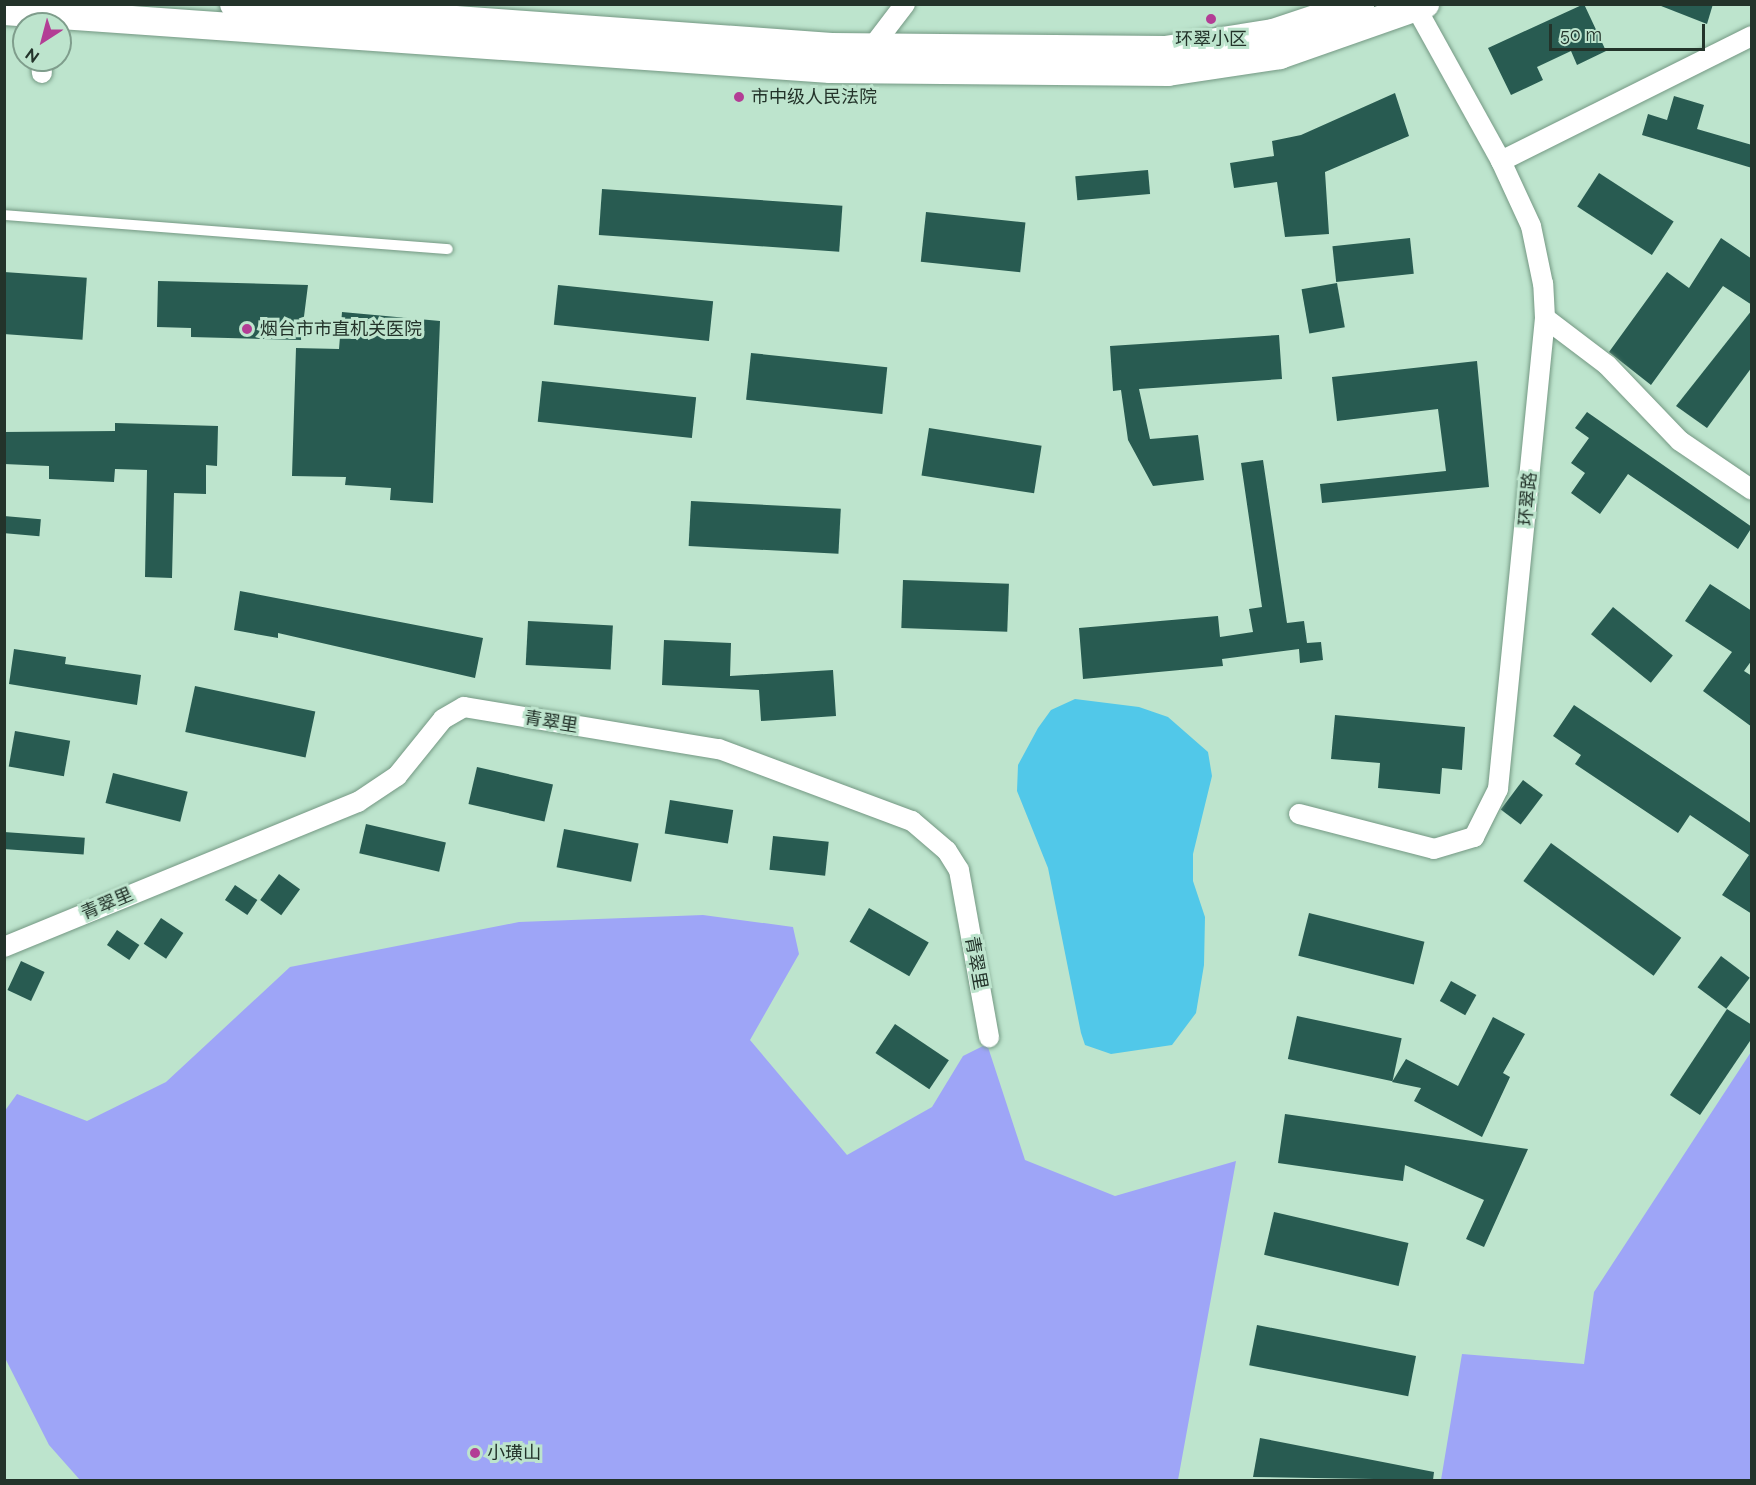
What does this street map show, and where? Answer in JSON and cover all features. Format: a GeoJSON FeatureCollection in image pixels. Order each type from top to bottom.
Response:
{"type":"FeatureCollection","features":[{"type":"Feature","properties":{"kind":"main road"},"geometry":{"type":"LineString","coordinates":[[234,4],[866,58],[1165,50],[1263,35],[1360,4]]}},
{"type":"Feature","properties":{"kind":"main road"},"geometry":{"type":"LineString","coordinates":[[72,16],[1168,72],[1280,55],[1418,6]]}},
{"type":"Feature","properties":{"kind":"street"},"geometry":{"type":"LineString","coordinates":[[866,58],[904,4]]}},
{"type":"Feature","properties":{"kind":"street","name":"环翠路"},"geometry":{"type":"LineString","coordinates":[[1299,814],[1434,849],[1474,837],[1498,789],[1545,318],[1531,226],[1501,161],[1418,6]]}},
{"type":"Feature","properties":{"kind":"street"},"geometry":{"type":"LineString","coordinates":[[1501,161],[1752,36]]}},
{"type":"Feature","properties":{"kind":"street"},"geometry":{"type":"LineString","coordinates":[[1545,318],[1607,365],[1680,441],[1752,490]]}},
{"type":"Feature","properties":{"kind":"street","name":"青翠里"},"geometry":{"type":"LineString","coordinates":[[4,947],[358,802],[397,776],[444,719],[464,707],[719,750],[912,821],[947,851],[959,870],[989,1037]]}},
{"type":"Feature","properties":{"kind":"lane"},"geometry":{"type":"LineString","coordinates":[[4,215],[448,249]]}},
{"type":"Feature","properties":{"kind":"shaded area"},"geometry":{"type":"Polygon","coordinates":[[[1075,699],[1139,707],[1168,717],[1208,752],[1212,776],[1193,854],[1193,881],[1205,917],[1204,965],[1196,1013],[1172,1045],[1111,1054],[1085,1045],[1081,1033],[1048,868],[1017,791],[1018,765],[1038,728],[1051,710],[1075,699]]]}},
{"type":"Feature","properties":{"kind":"shaded area"},"geometry":{"type":"Polygon","coordinates":[[[703,915],[793,927],[799,954],[750,1040],[847,1155],[932,1107],[963,1056],[987,1044],[1025,1160],[1115,1196],[1236,1161],[1178,1480],[80,1480],[49,1445],[5,1358],[4,1112],[17,1094],[87,1121],[166,1082],[290,967],[519,922],[703,915]]]}},
{"type":"Feature","properties":{"kind":"shaded area"},"geometry":{"type":"Polygon","coordinates":[[[1751,1052],[1751,1480],[1441,1480],[1462,1354],[1584,1364],[1594,1292],[1751,1052]]]}},
{"type":"Feature","properties":{"kind":"building"},"geometry":{"type":"Polygon","coordinates":[[[1584,4],[1606,51],[1577,65],[1571,51],[1537,67],[1543,80],[1511,95],[1488,48],[1584,4]]]}},
{"type":"Feature","properties":{"kind":"building"},"geometry":{"type":"Polygon","coordinates":[[[1656,4],[1713,4],[1707,24],[1656,4]]]}},
{"type":"Feature","properties":{"kind":"building"},"geometry":{"type":"Polygon","coordinates":[[[1395,93],[1409,136],[1325,172],[1329,234],[1285,237],[1277,182],[1234,188],[1230,163],[1274,156],[1272,141],[1301,135],[1395,93]]]}},
{"type":"Feature","properties":{"kind":"building"},"geometry":{"type":"Polygon","coordinates":[[[1674,96],[1704,105],[1697,129],[1752,145],[1752,168],[1642,135],[1648,114],[1667,120],[1674,96]]]}},
{"type":"Feature","properties":{"kind":"building"},"geometry":{"type":"Polygon","coordinates":[[[1148,170],[1150,194],[1077,200],[1075,176],[1148,170]]]}},
{"type":"Feature","properties":{"kind":"building"},"geometry":{"type":"Polygon","coordinates":[[[1599,173],[1674,221],[1652,255],[1577,207],[1599,173]]]}},
{"type":"Feature","properties":{"kind":"building"},"geometry":{"type":"Polygon","coordinates":[[[602,189],[842,206],[839,252],[599,235],[602,189]]]}},
{"type":"Feature","properties":{"kind":"building"},"geometry":{"type":"Polygon","coordinates":[[[926,212],[1025,222],[1020,272],[921,262],[926,212]]]}},
{"type":"Feature","properties":{"kind":"building"},"geometry":{"type":"Polygon","coordinates":[[[1410,238],[1414,274],[1336,282],[1332,246],[1410,238]]]}},
{"type":"Feature","properties":{"kind":"building"},"geometry":{"type":"Polygon","coordinates":[[[1721,238],[1752,259],[1752,305],[1723,286],[1651,385],[1609,352],[1667,272],[1689,288],[1721,238]]]}},
{"type":"Feature","properties":{"kind":"building"},"geometry":{"type":"Polygon","coordinates":[[[4,272],[87,278],[82,340],[4,334],[4,272]]]}},
{"type":"Feature","properties":{"kind":"building"},"geometry":{"type":"Polygon","coordinates":[[[158,281],[308,285],[301,340],[191,337],[191,328],[157,327],[158,281]]]}},
{"type":"Feature","properties":{"kind":"building"},"geometry":{"type":"Polygon","coordinates":[[[1337,283],[1345,327],[1309,334],[1302,289],[1337,283]]]}},
{"type":"Feature","properties":{"kind":"building"},"geometry":{"type":"Polygon","coordinates":[[[558,285],[713,301],[709,341],[554,325],[558,285]]]}},
{"type":"Feature","properties":{"kind":"building"},"geometry":{"type":"Polygon","coordinates":[[[1752,310],[1752,367],[1707,428],[1676,406],[1752,310]]]}},
{"type":"Feature","properties":{"kind":"building"},"geometry":{"type":"Polygon","coordinates":[[[342,312],[440,321],[433,503],[390,500],[391,488],[345,485],[346,477],[292,476],[296,348],[339,349],[342,312]]]}},
{"type":"Feature","properties":{"kind":"building"},"geometry":{"type":"Polygon","coordinates":[[[1279,335],[1282,379],[1139,389],[1150,439],[1198,435],[1204,480],[1153,486],[1128,440],[1121,390],[1113,391],[1110,346],[1279,335]]]}},
{"type":"Feature","properties":{"kind":"building"},"geometry":{"type":"Polygon","coordinates":[[[751,353],[887,367],[882,414],[746,400],[751,353]]]}},
{"type":"Feature","properties":{"kind":"building"},"geometry":{"type":"Polygon","coordinates":[[[1477,361],[1489,487],[1322,503],[1320,484],[1446,471],[1438,409],[1337,421],[1332,377],[1477,361]]]}},
{"type":"Feature","properties":{"kind":"building"},"geometry":{"type":"Polygon","coordinates":[[[542,381],[696,397],[692,438],[538,422],[542,381]]]}},
{"type":"Feature","properties":{"kind":"building"},"geometry":{"type":"Polygon","coordinates":[[[1587,412],[1752,527],[1738,549],[1628,474],[1600,514],[1571,493],[1585,473],[1571,463],[1589,438],[1575,428],[1587,412]]]}},
{"type":"Feature","properties":{"kind":"building"},"geometry":{"type":"Polygon","coordinates":[[[115,423],[218,426],[217,466],[206,465],[206,494],[174,493],[172,578],[145,577],[147,470],[115,469],[114,482],[49,479],[49,466],[4,464],[4,432],[115,431],[115,423]]]}},
{"type":"Feature","properties":{"kind":"building"},"geometry":{"type":"Polygon","coordinates":[[[929,428],[1042,446],[1034,493],[921,475],[929,428]]]}},
{"type":"Feature","properties":{"kind":"building"},"geometry":{"type":"Polygon","coordinates":[[[1263,460],[1287,623],[1304,621],[1307,643],[1321,642],[1323,660],[1300,663],[1299,649],[1222,659],[1223,666],[1083,679],[1079,628],[1218,616],[1220,637],[1253,632],[1249,609],[1262,607],[1241,463],[1263,460]]]}},
{"type":"Feature","properties":{"kind":"building"},"geometry":{"type":"Polygon","coordinates":[[[691,501],[841,509],[838,554],[689,546],[691,501]]]}},
{"type":"Feature","properties":{"kind":"building"},"geometry":{"type":"Polygon","coordinates":[[[4,516],[41,519],[39,536],[4,533],[4,516]]]}},
{"type":"Feature","properties":{"kind":"building"},"geometry":{"type":"Polygon","coordinates":[[[903,580],[1009,584],[1007,632],[901,628],[903,580]]]}},
{"type":"Feature","properties":{"kind":"building"},"geometry":{"type":"Polygon","coordinates":[[[1710,584],[1752,611],[1752,660],[1744,671],[1752,676],[1752,727],[1703,691],[1732,652],[1685,621],[1710,584]]]}},
{"type":"Feature","properties":{"kind":"building"},"geometry":{"type":"Polygon","coordinates":[[[240,591],[483,638],[475,678],[278,633],[278,638],[234,630],[240,591]]]}},
{"type":"Feature","properties":{"kind":"building"},"geometry":{"type":"Polygon","coordinates":[[[1613,607],[1673,655],[1651,683],[1591,634],[1613,607]]]}},
{"type":"Feature","properties":{"kind":"building"},"geometry":{"type":"Polygon","coordinates":[[[528,621],[613,625],[611,669],[526,665],[528,621]]]}},
{"type":"Feature","properties":{"kind":"building"},"geometry":{"type":"Polygon","coordinates":[[[664,640],[731,643],[730,676],[833,670],[836,716],[761,721],[759,690],[662,685],[664,640]]]}},
{"type":"Feature","properties":{"kind":"building"},"geometry":{"type":"Polygon","coordinates":[[[14,649],[66,657],[65,664],[141,675],[137,705],[9,684],[14,649]]]}},
{"type":"Feature","properties":{"kind":"building"},"geometry":{"type":"Polygon","coordinates":[[[195,686],[315,712],[306,758],[185,732],[195,686]]]}},
{"type":"Feature","properties":{"kind":"building"},"geometry":{"type":"Polygon","coordinates":[[[1574,705],[1752,824],[1752,914],[1722,895],[1749,855],[1690,815],[1678,833],[1575,764],[1581,755],[1553,736],[1574,705]]]}},
{"type":"Feature","properties":{"kind":"building"},"geometry":{"type":"Polygon","coordinates":[[[1335,715],[1465,727],[1462,770],[1442,768],[1440,794],[1378,788],[1380,763],[1331,759],[1335,715]]]}},
{"type":"Feature","properties":{"kind":"building"},"geometry":{"type":"Polygon","coordinates":[[[15,731],[70,741],[64,776],[9,766],[15,731]]]}},
{"type":"Feature","properties":{"kind":"building"},"geometry":{"type":"Polygon","coordinates":[[[477,767],[553,785],[544,822],[468,804],[477,767]]]}},
{"type":"Feature","properties":{"kind":"building"},"geometry":{"type":"Polygon","coordinates":[[[113,773],[188,792],[180,822],[106,803],[113,773]]]}},
{"type":"Feature","properties":{"kind":"building"},"geometry":{"type":"Polygon","coordinates":[[[1523,780],[1543,795],[1521,825],[1501,810],[1523,780]]]}},
{"type":"Feature","properties":{"kind":"building"},"geometry":{"type":"Polygon","coordinates":[[[670,800],[733,810],[728,844],[665,834],[670,800]]]}},
{"type":"Feature","properties":{"kind":"building"},"geometry":{"type":"Polygon","coordinates":[[[366,824],[446,842],[439,872],[359,853],[366,824]]]}},
{"type":"Feature","properties":{"kind":"building"},"geometry":{"type":"Polygon","coordinates":[[[564,829],[639,844],[631,882],[557,867],[564,829]]]}},
{"type":"Feature","properties":{"kind":"building"},"geometry":{"type":"Polygon","coordinates":[[[4,832],[85,838],[84,855],[4,849],[4,832]]]}},
{"type":"Feature","properties":{"kind":"building"},"geometry":{"type":"Polygon","coordinates":[[[773,836],[829,842],[825,876],[769,870],[773,836]]]}},
{"type":"Feature","properties":{"kind":"building"},"geometry":{"type":"Polygon","coordinates":[[[1551,843],[1681,938],[1654,976],[1523,881],[1551,843]]]}},
{"type":"Feature","properties":{"kind":"building"},"geometry":{"type":"Polygon","coordinates":[[[279,874],[300,889],[281,915],[260,900],[279,874]]]}},
{"type":"Feature","properties":{"kind":"building"},"geometry":{"type":"Polygon","coordinates":[[[235,885],[257,900],[247,915],[225,900],[235,885]]]}},
{"type":"Feature","properties":{"kind":"building"},"geometry":{"type":"Polygon","coordinates":[[[869,908],[929,942],[909,976],[850,942],[869,908]]]}},
{"type":"Feature","properties":{"kind":"building"},"geometry":{"type":"Polygon","coordinates":[[[1309,913],[1424,942],[1414,984],[1298,956],[1309,913]]]}},
{"type":"Feature","properties":{"kind":"building"},"geometry":{"type":"Polygon","coordinates":[[[161,918],[183,933],[166,959],[144,944],[161,918]]]}},
{"type":"Feature","properties":{"kind":"building"},"geometry":{"type":"Polygon","coordinates":[[[117,930],[139,945],[129,960],[107,945],[117,930]]]}},
{"type":"Feature","properties":{"kind":"building"},"geometry":{"type":"Polygon","coordinates":[[[1721,956],[1750,978],[1726,1009],[1698,987],[1721,956]]]}},
{"type":"Feature","properties":{"kind":"building"},"geometry":{"type":"Polygon","coordinates":[[[21,961],[45,972],[31,1001],[7,990],[21,961]]]}},
{"type":"Feature","properties":{"kind":"building"},"geometry":{"type":"Polygon","coordinates":[[[1451,981],[1476,995],[1465,1015],[1440,1001],[1451,981]]]}},
{"type":"Feature","properties":{"kind":"building"},"geometry":{"type":"Polygon","coordinates":[[[1727,1009],[1752,1025],[1752,1038],[1700,1115],[1670,1095],[1727,1009]]]}},
{"type":"Feature","properties":{"kind":"building"},"geometry":{"type":"Polygon","coordinates":[[[1297,1016],[1402,1038],[1393,1081],[1288,1059],[1297,1016]]]}},
{"type":"Feature","properties":{"kind":"building"},"geometry":{"type":"Polygon","coordinates":[[[1493,1017],[1525,1034],[1503,1073],[1510,1077],[1482,1137],[1414,1101],[1421,1088],[1392,1082],[1406,1059],[1458,1086],[1493,1017]]]}},
{"type":"Feature","properties":{"kind":"building"},"geometry":{"type":"Polygon","coordinates":[[[895,1024],[949,1060],[929,1089],[875,1053],[895,1024]]]}},
{"type":"Feature","properties":{"kind":"building"},"geometry":{"type":"Polygon","coordinates":[[[1285,1114],[1528,1149],[1484,1247],[1466,1239],[1484,1200],[1405,1165],[1403,1181],[1278,1163],[1285,1114]]]}},
{"type":"Feature","properties":{"kind":"building"},"geometry":{"type":"Polygon","coordinates":[[[1274,1212],[1408,1243],[1399,1286],[1264,1255],[1274,1212]]]}},
{"type":"Feature","properties":{"kind":"building"},"geometry":{"type":"Polygon","coordinates":[[[1257,1325],[1416,1356],[1408,1396],[1249,1365],[1257,1325]]]}},
{"type":"Feature","properties":{"kind":"building"},"geometry":{"type":"Polygon","coordinates":[[[1260,1438],[1434,1472],[1433,1480],[1253,1477],[1260,1438]]]}},
{"type":"Feature","properties":{"kind":"place","name":"环翠小区"},"geometry":{"type":"Point","coordinates":[1211,19]}},
{"type":"Feature","properties":{"kind":"place","name":"市中级人民法院"},"geometry":{"type":"Point","coordinates":[739,97]}},
{"type":"Feature","properties":{"kind":"place","name":"烟台市市直机关医院"},"geometry":{"type":"Point","coordinates":[247,329]}},
{"type":"Feature","properties":{"kind":"place","name":"小璜山"},"geometry":{"type":"Point","coordinates":[475,1453]}}]}
